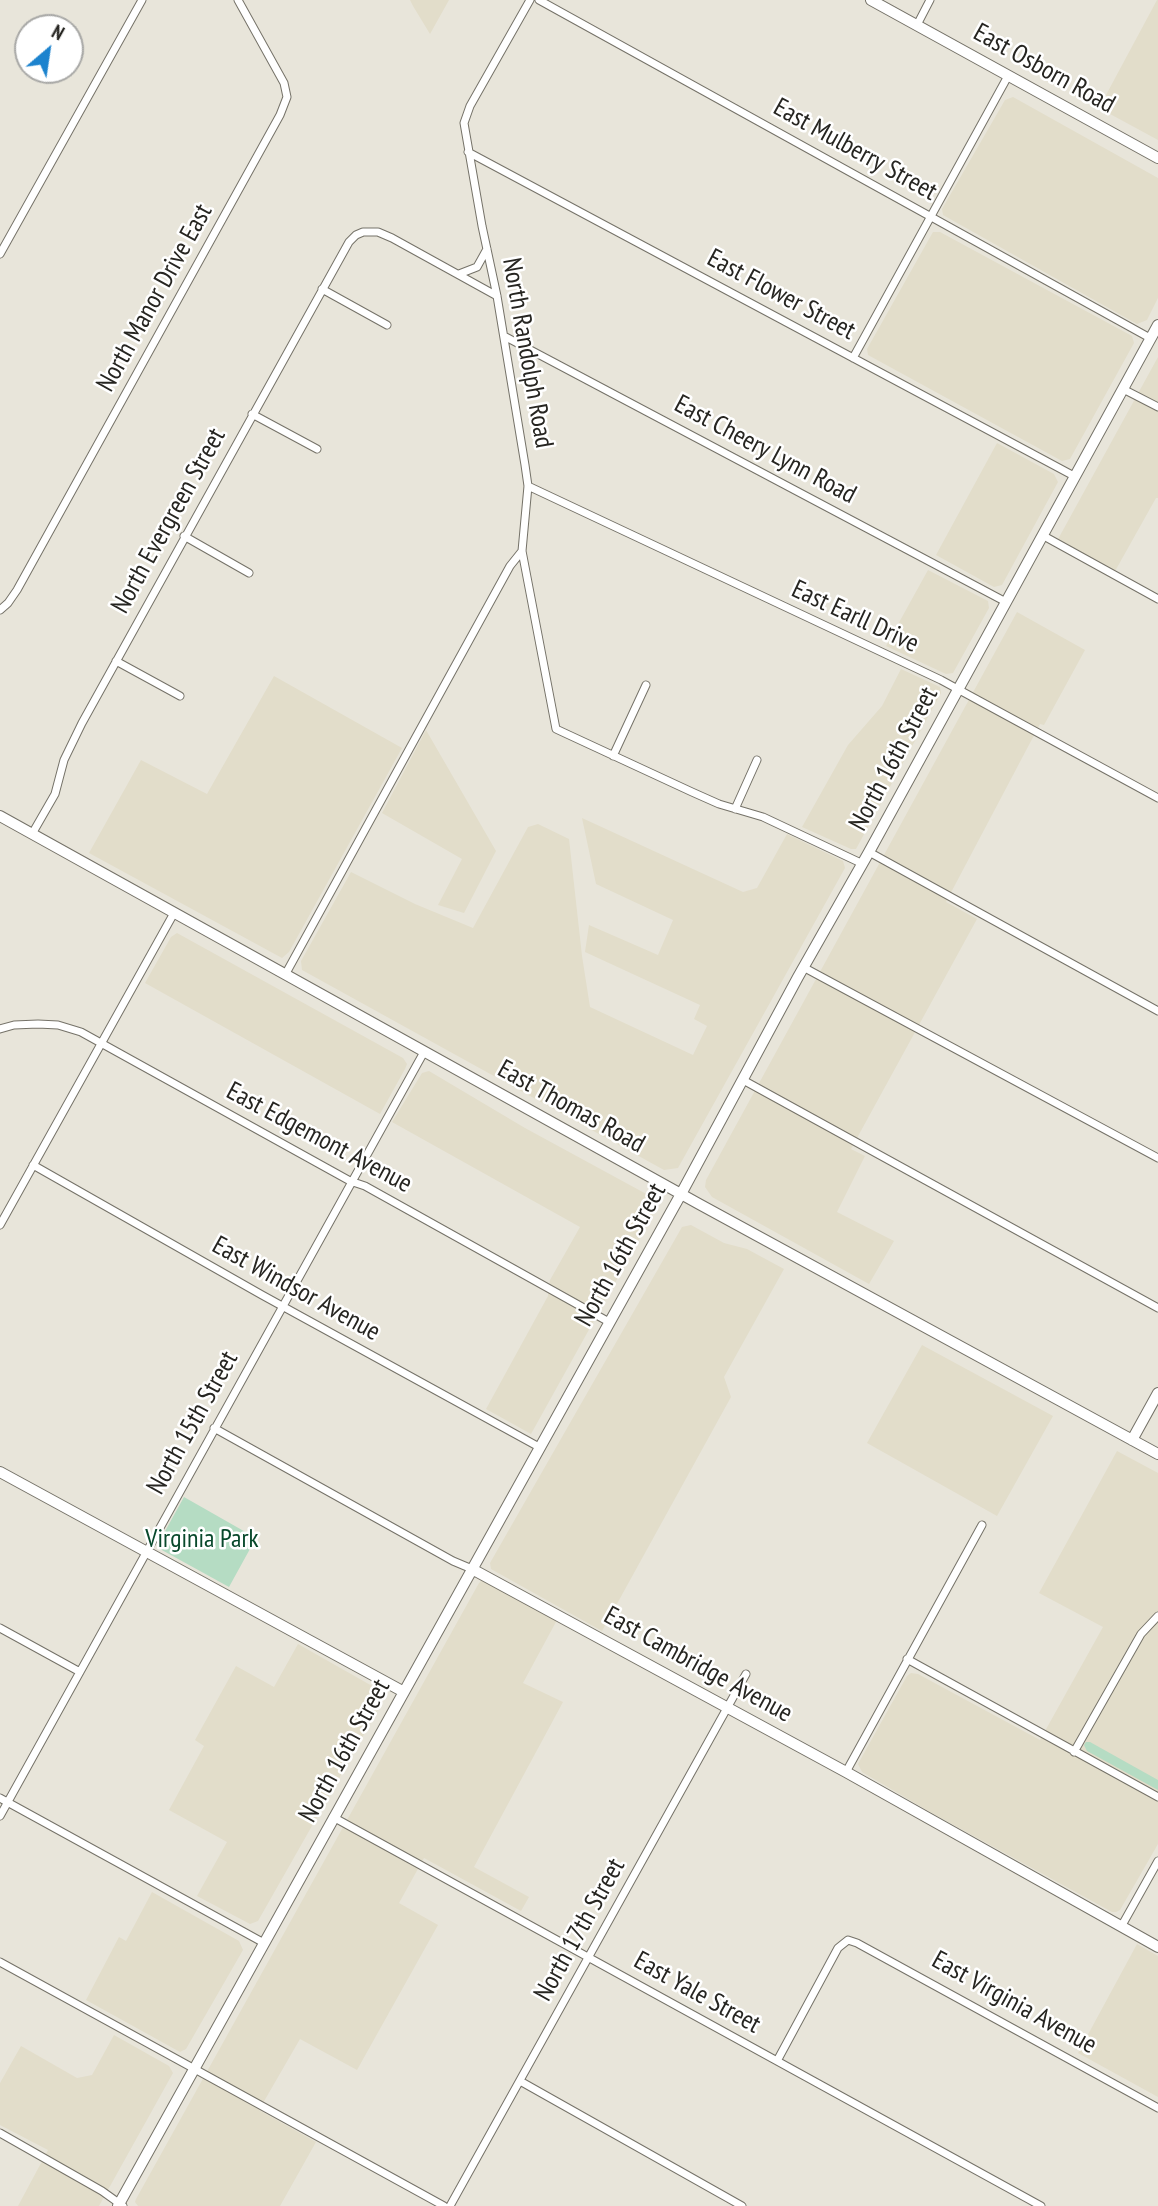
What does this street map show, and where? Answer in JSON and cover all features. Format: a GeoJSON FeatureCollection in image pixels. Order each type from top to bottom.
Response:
{"type":"FeatureCollection","features":[{"type":"Feature","properties":{"kind":"main road","name":"East Osborn Road"},"geometry":{"type":"LineString","coordinates":[[871,0],[1158,158]]}},
{"type":"Feature","properties":{"kind":"main road","name":"North 16th Street"},"geometry":{"type":"LineString","coordinates":[[120,2205],[681,1194],[803,967],[863,863],[1158,325]]}},
{"type":"Feature","properties":{"kind":"main road","name":"East Thomas Road"},"geometry":{"type":"LineString","coordinates":[[0,816],[681,1194],[1158,1454]]}},
{"type":"Feature","properties":{"kind":"main road"},"geometry":{"type":"LineString","coordinates":[[1132,1440],[1158,1393]]}},
{"type":"Feature","properties":{"kind":"main road"},"geometry":{"type":"LineString","coordinates":[[0,1472],[404,1692]]}},
{"type":"Feature","properties":{"kind":"main road","name":"East Cambridge Avenue"},"geometry":{"type":"LineString","coordinates":[[472,1569],[846,1772],[1158,1947]]}},
{"type":"Feature","properties":{"kind":"street"},"geometry":{"type":"LineString","coordinates":[[0,254],[142,0]]}},
{"type":"Feature","properties":{"kind":"street","name":"North Manor Drive East"},"geometry":{"type":"LineString","coordinates":[[0,610],[17,590],[287,97],[284,83],[238,0]]}},
{"type":"Feature","properties":{"kind":"street","name":"North Randolph Road"},"geometry":{"type":"LineString","coordinates":[[530,0],[466,115],[465,132],[498,296],[528,486],[522,551],[556,729],[613,756]]}},
{"type":"Feature","properties":{"kind":"street","name":"East Mulberry Street"},"geometry":{"type":"LineString","coordinates":[[540,0],[1150,338]]}},
{"type":"Feature","properties":{"kind":"street"},"geometry":{"type":"LineString","coordinates":[[916,25],[930,0]]}},
{"type":"Feature","properties":{"kind":"street"},"geometry":{"type":"LineString","coordinates":[[853,358],[1008,76]]}},
{"type":"Feature","properties":{"kind":"street","name":"East Flower Street"},"geometry":{"type":"LineString","coordinates":[[468,152],[1074,476]]}},
{"type":"Feature","properties":{"kind":"street","name":"North Evergreen Street"},"geometry":{"type":"LineString","coordinates":[[32,834],[55,794],[64,760],[75,737],[252,414],[343,251],[355,235],[378,232],[458,274]]}},
{"type":"Feature","properties":{"kind":"street"},"geometry":{"type":"LineString","coordinates":[[458,274],[477,267],[487,248]]}},
{"type":"Feature","properties":{"kind":"street"},"geometry":{"type":"LineString","coordinates":[[458,274],[498,296]]}},
{"type":"Feature","properties":{"kind":"street"},"geometry":{"type":"LineString","coordinates":[[322,289],[387,325]]}},
{"type":"Feature","properties":{"kind":"street","name":"East Cheery Lynn Road"},"geometry":{"type":"LineString","coordinates":[[504,336],[1006,602]]}},
{"type":"Feature","properties":{"kind":"street"},"geometry":{"type":"LineString","coordinates":[[1123,388],[1158,407]]}},
{"type":"Feature","properties":{"kind":"street"},"geometry":{"type":"LineString","coordinates":[[252,414],[317,449]]}},
{"type":"Feature","properties":{"kind":"street","name":"East Earll Drive"},"geometry":{"type":"LineString","coordinates":[[528,486],[958,688],[1158,798]]}},
{"type":"Feature","properties":{"kind":"street"},"geometry":{"type":"LineString","coordinates":[[184,536],[249,573]]}},
{"type":"Feature","properties":{"kind":"street"},"geometry":{"type":"LineString","coordinates":[[1042,536],[1158,598]]}},
{"type":"Feature","properties":{"kind":"street"},"geometry":{"type":"LineString","coordinates":[[285,975],[510,566],[522,551]]}},
{"type":"Feature","properties":{"kind":"street"},"geometry":{"type":"LineString","coordinates":[[116,661],[180,696]]}},
{"type":"Feature","properties":{"kind":"street"},"geometry":{"type":"LineString","coordinates":[[646,685],[613,756],[692,792],[797,832],[863,863]]}},
{"type":"Feature","properties":{"kind":"street"},"geometry":{"type":"LineString","coordinates":[[735,808],[757,760]]}},
{"type":"Feature","properties":{"kind":"street"},"geometry":{"type":"LineString","coordinates":[[869,852],[1158,1011]]}},
{"type":"Feature","properties":{"kind":"street"},"geometry":{"type":"LineString","coordinates":[[0,1225],[174,913]]}},
{"type":"Feature","properties":{"kind":"street"},"geometry":{"type":"LineString","coordinates":[[803,967],[1158,1158]]}},
{"type":"Feature","properties":{"kind":"street","name":"East Edgemont Avenue"},"geometry":{"type":"LineString","coordinates":[[0,1029],[58,1025],[102,1043],[609,1322]]}},
{"type":"Feature","properties":{"kind":"street","name":"North 15th Street"},"geometry":{"type":"LineString","coordinates":[[0,1816],[4,1800],[80,1672],[350,1181],[424,1052]]}},
{"type":"Feature","properties":{"kind":"street"},"geometry":{"type":"LineString","coordinates":[[743,1080],[1158,1308]]}},
{"type":"Feature","properties":{"kind":"street","name":"East Windsor Avenue"},"geometry":{"type":"LineString","coordinates":[[33,1165],[539,1447]]}},
{"type":"Feature","properties":{"kind":"street","name":"East Cambridge Avenue"},"geometry":{"type":"LineString","coordinates":[[214,1429],[472,1569]]}},
{"type":"Feature","properties":{"kind":"street"},"geometry":{"type":"LineString","coordinates":[[846,1772],[982,1525]]}},
{"type":"Feature","properties":{"kind":"street"},"geometry":{"type":"LineString","coordinates":[[1074,1752],[1136,1643],[1158,1616]]}},
{"type":"Feature","properties":{"kind":"street"},"geometry":{"type":"LineString","coordinates":[[0,1628],[80,1672]]}},
{"type":"Feature","properties":{"kind":"street"},"geometry":{"type":"LineString","coordinates":[[907,1659],[1158,1797]]}},
{"type":"Feature","properties":{"kind":"street","name":"North 17th Street"},"geometry":{"type":"LineString","coordinates":[[450,2206],[746,1674]]}},
{"type":"Feature","properties":{"kind":"street"},"geometry":{"type":"LineString","coordinates":[[4,1800],[264,1943]]}},
{"type":"Feature","properties":{"kind":"street","name":"East Yale Street"},"geometry":{"type":"LineString","coordinates":[[333,1817],[1041,2206]]}},
{"type":"Feature","properties":{"kind":"street"},"geometry":{"type":"LineString","coordinates":[[1121,1927],[1158,1861]]}},
{"type":"Feature","properties":{"kind":"street","name":"East Virginia Avenue"},"geometry":{"type":"LineString","coordinates":[[777,2061],[838,1948],[848,1940],[858,1943],[1158,2108]]}},
{"type":"Feature","properties":{"kind":"street"},"geometry":{"type":"LineString","coordinates":[[0,1962],[444,2206]]}},
{"type":"Feature","properties":{"kind":"street"},"geometry":{"type":"LineString","coordinates":[[520,2081],[742,2206]]}},
{"type":"Feature","properties":{"kind":"street"},"geometry":{"type":"LineString","coordinates":[[0,2133],[102,2191],[120,2205]]}},
{"type":"Feature","properties":{"kind":"shaded area"},"geometry":{"type":"Polygon","coordinates":[[[410,0],[449,0],[430,34],[413,6],[410,0]]]}},
{"type":"Feature","properties":{"kind":"shaded area"},"geometry":{"type":"Polygon","coordinates":[[[1158,0],[1158,140],[1099,108],[1158,0]]]}},
{"type":"Feature","properties":{"kind":"shaded area"},"geometry":{"type":"Polygon","coordinates":[[[1013,97],[1158,178],[1158,298],[1147,320],[1137,324],[943,215],[942,209],[1005,100],[1013,97]]]}},
{"type":"Feature","properties":{"kind":"shaded area"},"geometry":{"type":"Polygon","coordinates":[[[933,232],[940,232],[1132,336],[1134,343],[1070,459],[1062,461],[868,355],[867,349],[933,232]]]}},
{"type":"Feature","properties":{"kind":"shaded area"},"geometry":{"type":"Polygon","coordinates":[[[1158,357],[1158,498],[1114,573],[1057,541],[1158,357]]]}},
{"type":"Feature","properties":{"kind":"shaded area"},"geometry":{"type":"Polygon","coordinates":[[[997,443],[1054,474],[1058,482],[1002,585],[994,587],[936,555],[997,443]]]}},
{"type":"Feature","properties":{"kind":"shaded area"},"geometry":{"type":"Polygon","coordinates":[[[928,570],[988,601],[989,608],[953,673],[946,674],[886,646],[928,570]]]}},
{"type":"Feature","properties":{"kind":"shaded area"},"geometry":{"type":"Polygon","coordinates":[[[1017,612],[1085,650],[1044,725],[1040,724],[946,902],[977,919],[851,1149],[865,1156],[837,1212],[894,1241],[869,1284],[712,1197],[705,1187],[706,1180],[1017,612]]]}},
{"type":"Feature","properties":{"kind":"shaded area"},"geometry":{"type":"Polygon","coordinates":[[[901,669],[940,687],[941,693],[856,849],[851,849],[802,827],[848,745],[882,706],[901,669]]]}},
{"type":"Feature","properties":{"kind":"shaded area"},"geometry":{"type":"Polygon","coordinates":[[[274,676],[402,748],[289,952],[282,958],[89,853],[141,760],[207,794],[274,676]]]}},
{"type":"Feature","properties":{"kind":"shaded area"},"geometry":{"type":"Polygon","coordinates":[[[426,730],[496,851],[464,913],[438,905],[462,859],[382,813],[426,730]]]}},
{"type":"Feature","properties":{"kind":"shaded area"},"geometry":{"type":"Polygon","coordinates":[[[582,818],[743,892],[757,888],[787,834],[843,861],[845,868],[678,1168],[664,1170],[302,970],[301,961],[351,872],[415,904],[473,928],[528,827],[538,824],[569,839],[590,1007],[693,1055],[707,1026],[694,1019],[700,1005],[585,952],[589,925],[658,955],[673,920],[596,884],[582,818]]]}},
{"type":"Feature","properties":{"kind":"shaded area"},"geometry":{"type":"Polygon","coordinates":[[[177,933],[403,1058],[407,1064],[405,1069],[380,1114],[145,983],[171,937],[177,933]]]}},
{"type":"Feature","properties":{"kind":"shaded area"},"geometry":{"type":"Polygon","coordinates":[[[429,1071],[525,1128],[650,1196],[656,1209],[531,1434],[486,1409],[548,1296],[550,1280],[580,1227],[392,1122],[422,1073],[429,1071]]]}},
{"type":"Feature","properties":{"kind":"shaded area"},"geometry":{"type":"Polygon","coordinates":[[[691,1225],[724,1243],[747,1249],[784,1269],[724,1377],[731,1397],[602,1631],[491,1569],[490,1563],[682,1227],[691,1225]]]}},
{"type":"Feature","properties":{"kind":"shaded area"},"geometry":{"type":"Polygon","coordinates":[[[922,1345],[1053,1416],[997,1516],[867,1443],[922,1345]]]}},
{"type":"Feature","properties":{"kind":"shaded area"},"geometry":{"type":"Polygon","coordinates":[[[1117,1451],[1158,1473],[1158,1844],[1120,1910],[1112,1912],[930,1812],[862,1772],[858,1764],[911,1673],[918,1674],[1040,1740],[1103,1627],[1039,1593],[1117,1451]]]}},
{"type":"Feature","properties":{"kind":"shaded area"},"geometry":{"type":"Polygon","coordinates":[[[482,1580],[557,1620],[523,1683],[563,1702],[474,1867],[529,1897],[521,1911],[424,1858],[399,1903],[438,1925],[357,2070],[300,2039],[259,2110],[316,2142],[280,2206],[138,2206],[136,2199],[482,1580]]]}},
{"type":"Feature","properties":{"kind":"shaded area"},"geometry":{"type":"Polygon","coordinates":[[[298,1644],[381,1691],[384,1699],[258,1921],[250,1924],[197,1896],[227,1842],[169,1810],[204,1746],[195,1740],[236,1666],[274,1687],[298,1644]]]}},
{"type":"Feature","properties":{"kind":"shaded area"},"geometry":{"type":"Polygon","coordinates":[[[152,1892],[239,1941],[243,1950],[186,2049],[180,2052],[86,2000],[119,1937],[126,1941],[152,1892]]]}},
{"type":"Feature","properties":{"kind":"shaded area"},"geometry":{"type":"Polygon","coordinates":[[[1137,1944],[1158,1956],[1158,2097],[1078,2053],[1137,1944]]]}},
{"type":"Feature","properties":{"kind":"shaded area"},"geometry":{"type":"Polygon","coordinates":[[[114,2035],[169,2066],[173,2073],[99,2206],[18,2206],[48,2150],[0,2125],[0,2083],[21,2046],[77,2078],[92,2075],[114,2035]]]}},
{"type":"Feature","properties":{"kind":"green space","name":"Virginia Park"},"geometry":{"type":"Polygon","coordinates":[[[184,1497],[256,1538],[229,1587],[160,1549],[159,1542],[184,1497]]]}},
{"type":"Feature","properties":{"kind":"green space"},"geometry":{"type":"Polygon","coordinates":[[[1086,1742],[1158,1780],[1158,1790],[1087,1751],[1084,1745],[1086,1742]]]}}]}
